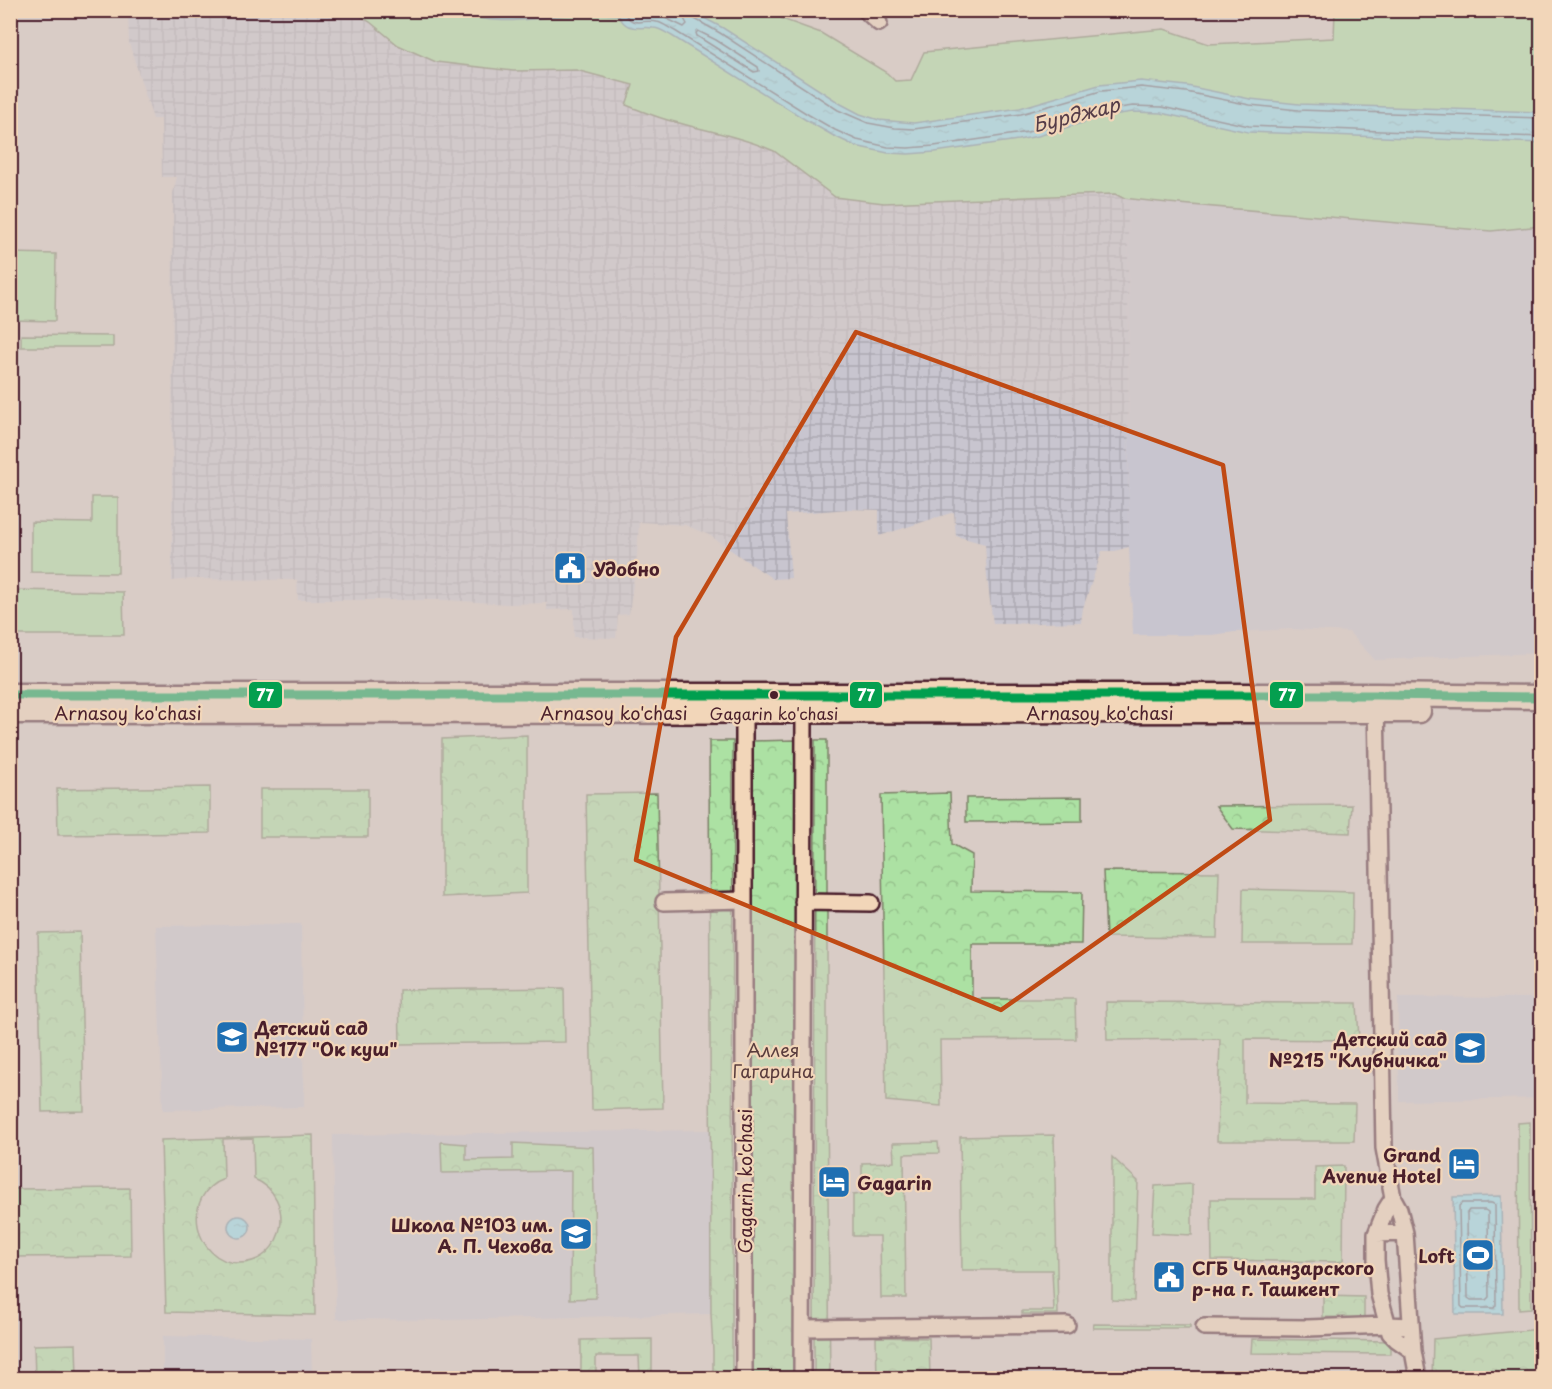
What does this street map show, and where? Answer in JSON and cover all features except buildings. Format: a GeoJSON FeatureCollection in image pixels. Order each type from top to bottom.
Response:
{"type":"FeatureCollection","features":[{"type":"Feature","properties":{"kind":"main road","name":"Arnasoy ko'chasi"},"geometry":{"type":"LineString","coordinates":[[10,695],[459,696],[744,704]]}},
{"type":"Feature","properties":{"kind":"main road","name":"Arnasoy ko'chasi"},"geometry":{"type":"LineString","coordinates":[[10,712],[744,704],[1376,703],[1542,697]]}},
{"type":"Feature","properties":{"kind":"main road","name":"Arnasoy ko'chasi"},"geometry":{"type":"LineString","coordinates":[[1376,703],[1542,711]]}},
{"type":"Feature","properties":{"kind":"street"},"geometry":{"type":"LineString","coordinates":[[865,10],[879,23]]}},
{"type":"Feature","properties":{"kind":"street"},"geometry":{"type":"LineString","coordinates":[[1376,703],[1382,1118],[1384,1148],[1393,1198],[1399,1209],[1405,1233],[1413,1351],[1418,1378]]}},
{"type":"Feature","properties":{"kind":"street","name":"Gagarin ko'chasi"},"geometry":{"type":"LineString","coordinates":[[744,704],[744,1378]]}},
{"type":"Feature","properties":{"kind":"street"},"geometry":{"type":"LineString","coordinates":[[802,1378],[804,704]]}},
{"type":"Feature","properties":{"kind":"street"},"geometry":{"type":"LineString","coordinates":[[664,902],[744,900]]}},
{"type":"Feature","properties":{"kind":"street"},"geometry":{"type":"LineString","coordinates":[[803,902],[871,903]]}},
{"type":"Feature","properties":{"kind":"street"},"geometry":{"type":"LineString","coordinates":[[1393,1198],[1376,1234],[1379,1294],[1390,1333],[1396,1340],[1413,1351]]}},
{"type":"Feature","properties":{"kind":"street"},"geometry":{"type":"LineString","coordinates":[[1376,1234],[1405,1233]]}},
{"type":"Feature","properties":{"kind":"street"},"geometry":{"type":"LineString","coordinates":[[803,1328],[1067,1325]]}},
{"type":"Feature","properties":{"kind":"street"},"geometry":{"type":"LineString","coordinates":[[1204,1327],[1411,1326]]}},
{"type":"Feature","properties":{"kind":"highlighted area"},"geometry":{"type":"Polygon","coordinates":[[[856,332],[1223,465],[1270,820],[1001,1010],[636,860],[676,637],[856,332]]]}},
{"type":"Feature","properties":{"kind":"shaded area"},"geometry":{"type":"Polygon","coordinates":[[[128,11],[353,11],[370,22],[512,71],[576,70],[634,86],[626,105],[764,146],[884,203],[1115,194],[1128,199],[1129,547],[1115,551],[1102,551],[1083,608],[1081,622],[993,624],[985,544],[956,536],[954,512],[879,536],[879,510],[849,509],[786,514],[791,578],[773,579],[709,535],[685,525],[639,522],[629,614],[618,615],[616,638],[574,637],[574,609],[547,610],[547,603],[298,600],[297,580],[191,579],[172,581],[173,193],[177,177],[162,177],[161,119],[153,119],[129,43],[128,11]]]}},
{"type":"Feature","properties":{"kind":"shaded area"},"geometry":{"type":"Polygon","coordinates":[[[1128,199],[1491,231],[1541,226],[1541,653],[1375,660],[1349,632],[1292,629],[1211,635],[1133,635],[1129,547],[1128,199]]]}},
{"type":"Feature","properties":{"kind":"shaded area","name":"Детский сад №177 \"Ок куш\""},"geometry":{"type":"Polygon","coordinates":[[[301,924],[304,1107],[163,1110],[156,926],[301,924]]]}},
{"type":"Feature","properties":{"kind":"shaded area","name":"Детский сад №215 \"Клубничка\""},"geometry":{"type":"Polygon","coordinates":[[[1398,997],[1541,998],[1541,1098],[1399,1101],[1398,997]]]}},
{"type":"Feature","properties":{"kind":"shaded area","name":"Школа №103 им. А. П. Чехова"},"geometry":{"type":"Polygon","coordinates":[[[711,1130],[711,1314],[443,1320],[336,1319],[333,1135],[711,1130]]]}},
{"type":"Feature","properties":{"kind":"shaded area"},"geometry":{"type":"Polygon","coordinates":[[[163,1336],[311,1339],[312,1378],[163,1378],[163,1336]]]}},
{"type":"Feature","properties":{"kind":"green space"},"geometry":{"type":"Polygon","coordinates":[[[353,11],[779,11],[782,19],[821,33],[887,73],[895,81],[911,80],[924,52],[1164,29],[1209,44],[1334,38],[1335,11],[1539,11],[1542,14],[1541,226],[1491,231],[1168,203],[1123,198],[1115,194],[884,203],[835,197],[774,151],[626,105],[633,85],[576,70],[513,71],[436,62],[398,45],[353,11]]]}},
{"type":"Feature","properties":{"kind":"green space"},"geometry":{"type":"Polygon","coordinates":[[[11,253],[56,254],[55,321],[11,320],[11,253]]]}},
{"type":"Feature","properties":{"kind":"green space"},"geometry":{"type":"Polygon","coordinates":[[[21,335],[113,336],[113,347],[21,347],[21,335]]]}},
{"type":"Feature","properties":{"kind":"green space"},"geometry":{"type":"Polygon","coordinates":[[[92,497],[118,497],[118,573],[31,572],[31,522],[92,523],[92,497]]]}},
{"type":"Feature","properties":{"kind":"green space"},"geometry":{"type":"Polygon","coordinates":[[[11,590],[123,592],[124,635],[11,635],[11,590]]]}},
{"type":"Feature","properties":{"kind":"green space"},"geometry":{"type":"Polygon","coordinates":[[[527,735],[527,893],[442,897],[442,739],[527,735]]]}},
{"type":"Feature","properties":{"kind":"green space","name":"Аллея Гагарина"},"geometry":{"type":"Polygon","coordinates":[[[795,740],[795,1378],[752,1378],[752,741],[795,740]]]}},
{"type":"Feature","properties":{"kind":"green space","name":"Аллея Гагарина"},"geometry":{"type":"Polygon","coordinates":[[[815,740],[827,740],[830,1378],[814,1378],[815,740]]]}},
{"type":"Feature","properties":{"kind":"green space","name":"Аллея Гагарина"},"geometry":{"type":"Polygon","coordinates":[[[709,741],[733,741],[732,1378],[713,1378],[709,741]]]}},
{"type":"Feature","properties":{"kind":"green space"},"geometry":{"type":"Polygon","coordinates":[[[210,787],[210,833],[58,835],[57,789],[210,787]]]}},
{"type":"Feature","properties":{"kind":"green space"},"geometry":{"type":"Polygon","coordinates":[[[260,789],[368,789],[368,837],[260,837],[260,789]]]}},
{"type":"Feature","properties":{"kind":"green space"},"geometry":{"type":"Polygon","coordinates":[[[657,793],[663,1108],[592,1110],[586,794],[657,793]]]}},
{"type":"Feature","properties":{"kind":"green space"},"geometry":{"type":"Polygon","coordinates":[[[950,793],[952,844],[972,855],[971,891],[1082,892],[1081,944],[972,944],[972,999],[1075,999],[1076,1039],[940,1040],[941,1106],[886,1101],[881,795],[950,793]]]}},
{"type":"Feature","properties":{"kind":"green space"},"geometry":{"type":"Polygon","coordinates":[[[1082,797],[1082,821],[966,822],[966,798],[1082,797]]]}},
{"type":"Feature","properties":{"kind":"green space"},"geometry":{"type":"Polygon","coordinates":[[[1352,805],[1350,833],[1233,829],[1216,806],[1352,805]]]}},
{"type":"Feature","properties":{"kind":"green space"},"geometry":{"type":"Polygon","coordinates":[[[1103,871],[1219,872],[1217,938],[1106,937],[1103,871]]]}},
{"type":"Feature","properties":{"kind":"green space"},"geometry":{"type":"Polygon","coordinates":[[[1243,889],[1353,892],[1352,944],[1242,944],[1243,889]]]}},
{"type":"Feature","properties":{"kind":"green space"},"geometry":{"type":"Polygon","coordinates":[[[80,932],[84,1111],[42,1112],[38,933],[80,932]]]}},
{"type":"Feature","properties":{"kind":"green space"},"geometry":{"type":"Polygon","coordinates":[[[564,988],[565,1042],[400,1044],[399,990],[564,988]]]}},
{"type":"Feature","properties":{"kind":"green space"},"geometry":{"type":"Polygon","coordinates":[[[1106,1002],[1357,1003],[1359,1040],[1245,1039],[1245,1103],[1355,1104],[1354,1141],[1217,1141],[1220,1039],[1107,1040],[1106,1002]]]}},
{"type":"Feature","properties":{"kind":"green space"},"geometry":{"type":"Polygon","coordinates":[[[1530,1122],[1531,1309],[1519,1310],[1518,1123],[1530,1122]]]}},
{"type":"Feature","properties":{"kind":"green space"},"geometry":{"type":"Polygon","coordinates":[[[1538,1131],[1542,1131],[1541,1289],[1538,1131]]]}},
{"type":"Feature","properties":{"kind":"green space"},"geometry":{"type":"Polygon","coordinates":[[[313,1135],[315,1315],[166,1312],[161,1140],[313,1135]],[[253,1138],[223,1139],[224,1179],[210,1187],[201,1198],[198,1227],[211,1252],[224,1260],[239,1263],[255,1260],[267,1252],[276,1241],[281,1213],[268,1187],[254,1179],[253,1138]]]}},
{"type":"Feature","properties":{"kind":"green space"},"geometry":{"type":"Polygon","coordinates":[[[1054,1135],[1058,1314],[1022,1314],[1022,1311],[1054,1311],[1052,1270],[962,1270],[960,1137],[1054,1135]]]}},
{"type":"Feature","properties":{"kind":"green space"},"geometry":{"type":"Polygon","coordinates":[[[441,1142],[466,1144],[466,1160],[513,1159],[513,1143],[593,1147],[596,1298],[570,1299],[571,1171],[442,1173],[441,1142]]]}},
{"type":"Feature","properties":{"kind":"green space"},"geometry":{"type":"Polygon","coordinates":[[[938,1142],[939,1153],[904,1154],[906,1298],[881,1298],[880,1236],[853,1236],[853,1195],[862,1194],[862,1163],[894,1162],[893,1143],[938,1142]]]}},
{"type":"Feature","properties":{"kind":"green space"},"geometry":{"type":"Polygon","coordinates":[[[1112,1157],[1138,1181],[1134,1301],[1112,1300],[1112,1157]]]}},
{"type":"Feature","properties":{"kind":"green space"},"geometry":{"type":"Polygon","coordinates":[[[1344,1166],[1343,1262],[1212,1260],[1211,1199],[1315,1199],[1315,1167],[1344,1166]]]}},
{"type":"Feature","properties":{"kind":"green space"},"geometry":{"type":"Polygon","coordinates":[[[1192,1184],[1192,1235],[1152,1233],[1155,1186],[1192,1184]]]}},
{"type":"Feature","properties":{"kind":"green space"},"geometry":{"type":"Polygon","coordinates":[[[130,1188],[131,1256],[11,1257],[11,1189],[130,1188]]]}},
{"type":"Feature","properties":{"kind":"green space"},"geometry":{"type":"Polygon","coordinates":[[[1323,1296],[1364,1297],[1364,1318],[1323,1317],[1323,1296]]]}},
{"type":"Feature","properties":{"kind":"green space"},"geometry":{"type":"Polygon","coordinates":[[[1094,1324],[1190,1325],[1190,1328],[1093,1328],[1094,1324]]]}},
{"type":"Feature","properties":{"kind":"green space"},"geometry":{"type":"Polygon","coordinates":[[[1541,1329],[1541,1378],[1500,1378],[1499,1375],[1432,1378],[1433,1339],[1541,1329]]]}},
{"type":"Feature","properties":{"kind":"green space"},"geometry":{"type":"Polygon","coordinates":[[[876,1337],[929,1338],[930,1378],[877,1378],[876,1337]]]}},
{"type":"Feature","properties":{"kind":"green space"},"geometry":{"type":"Polygon","coordinates":[[[652,1339],[652,1378],[640,1378],[639,1356],[596,1356],[596,1378],[581,1378],[581,1340],[652,1339]]]}},
{"type":"Feature","properties":{"kind":"green space"},"geometry":{"type":"Polygon","coordinates":[[[1252,1339],[1390,1341],[1390,1354],[1251,1353],[1252,1339]]]}},
{"type":"Feature","properties":{"kind":"green space"},"geometry":{"type":"Polygon","coordinates":[[[76,1344],[77,1378],[35,1378],[34,1345],[76,1344]]]}},
{"type":"Feature","properties":{"kind":"water","name":"Бурджар"},"geometry":{"type":"Polygon","coordinates":[[[453,11],[691,11],[723,28],[841,104],[860,114],[879,120],[914,123],[1020,108],[1099,85],[1141,81],[1187,86],[1250,99],[1299,104],[1541,112],[1541,143],[1248,132],[1161,113],[1133,112],[1106,116],[1018,140],[935,152],[888,153],[855,146],[832,135],[665,32],[656,28],[633,28],[625,24],[618,15],[582,14],[500,20],[485,19],[453,11]]]}},
{"type":"Feature","properties":{"kind":"water","name":"Loft"},"geometry":{"type":"Polygon","coordinates":[[[1501,1196],[1503,1314],[1455,1314],[1453,1197],[1501,1196]]]}},
{"type":"Feature","properties":{"kind":"water"},"geometry":{"type":"Polygon","coordinates":[[[239,1216],[247,1219],[250,1227],[247,1235],[239,1238],[231,1235],[228,1227],[231,1219],[239,1216]]]}},
{"type":"Feature","properties":{"kind":"transit line","name":"77"},"geometry":{"type":"LineString","coordinates":[[10,695],[1542,697]]}},
{"type":"Feature","properties":{"kind":"place","name":"Удобно"},"geometry":{"type":"Point","coordinates":[570,568]}},
{"type":"Feature","properties":{"kind":"place","name":"Gagarin ko'chasi"},"geometry":{"type":"Point","coordinates":[774,695]}},
{"type":"Feature","properties":{"kind":"place","name":"Детский сад №177 \"Ок куш\""},"geometry":{"type":"Point","coordinates":[232,1037]}},
{"type":"Feature","properties":{"kind":"place","name":"Детский сад №215 \"Клубничка\""},"geometry":{"type":"Point","coordinates":[1470,1048]}},
{"type":"Feature","properties":{"kind":"place","name":"Grand Avenue Hotel"},"geometry":{"type":"Point","coordinates":[1464,1164]}},
{"type":"Feature","properties":{"kind":"place","name":"Gagarin"},"geometry":{"type":"Point","coordinates":[834,1182]}},
{"type":"Feature","properties":{"kind":"place","name":"Школа №103 им. А. П. Чехова"},"geometry":{"type":"Point","coordinates":[576,1234]}},
{"type":"Feature","properties":{"kind":"place","name":"Loft"},"geometry":{"type":"Point","coordinates":[1478,1255]}},
{"type":"Feature","properties":{"kind":"place","name":"СГБ Чиланзарского р-на г. Ташкент"},"geometry":{"type":"Point","coordinates":[1169,1277]}}]}
